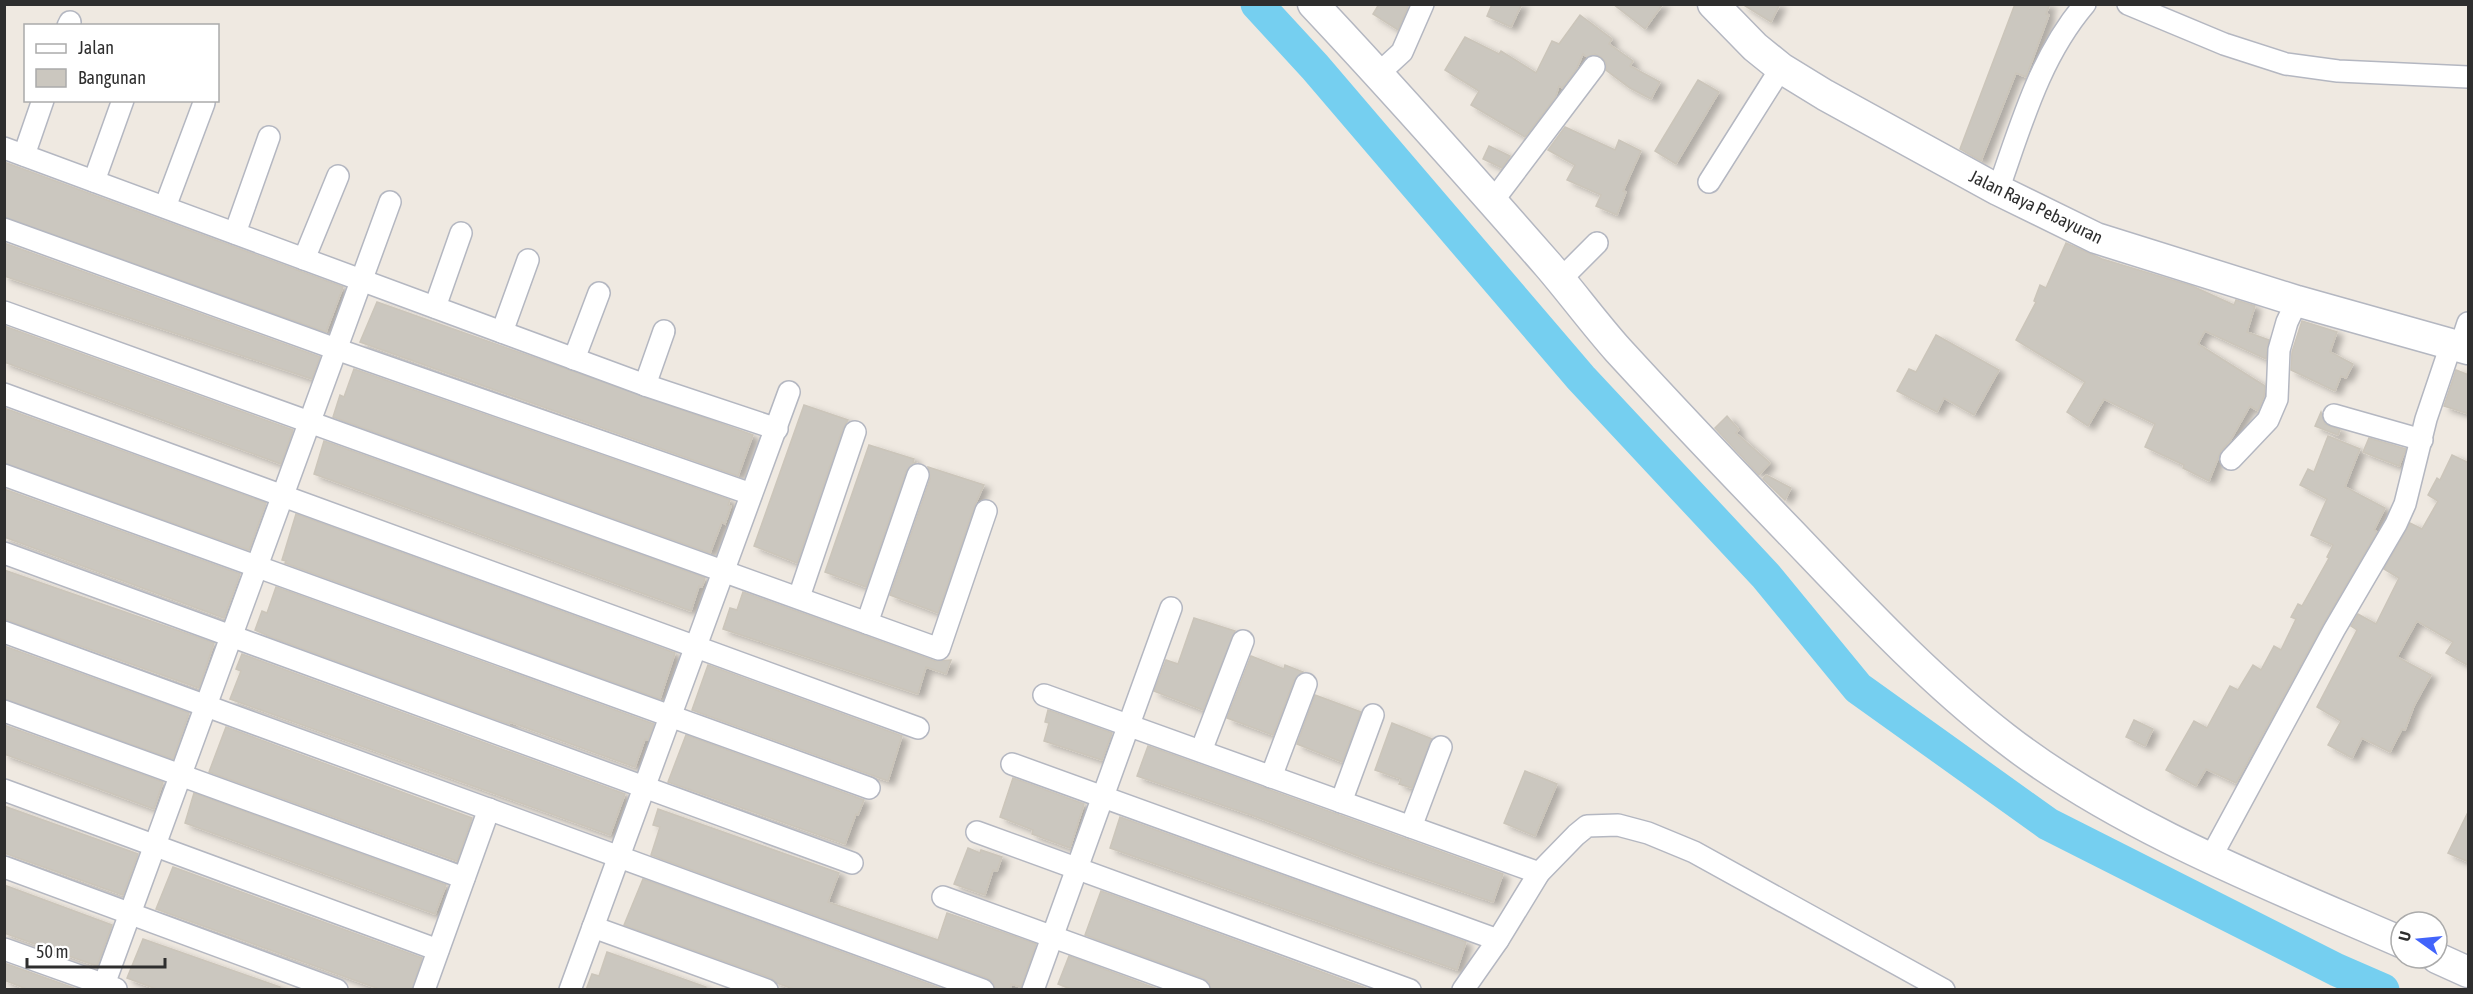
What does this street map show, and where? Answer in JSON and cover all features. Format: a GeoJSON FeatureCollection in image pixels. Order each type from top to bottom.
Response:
{"type":"FeatureCollection","features":[{"type":"Feature","properties":{"kind":"street"},"geometry":{"type":"LineString","coordinates":[[1313,4],[1492,202],[1615,347],[1914,660],[1956,698],[2006,739],[2051,771],[2100,800],[2211,858],[2389,937]]}},
{"type":"Feature","properties":{"kind":"street"},"geometry":{"type":"LineString","coordinates":[[1377,75],[1402,52],[1424,4]]}},
{"type":"Feature","properties":{"kind":"street","name":"Jalan Raya Pebayuran"},"geometry":{"type":"LineString","coordinates":[[1713,4],[1755,47],[1781,68],[1852,110],[1998,190],[2096,238],[2297,301],[2462,341]]}},
{"type":"Feature","properties":{"kind":"street"},"geometry":{"type":"LineString","coordinates":[[1998,190],[2039,78],[2055,46],[2085,4]]}},
{"type":"Feature","properties":{"kind":"street"},"geometry":{"type":"LineString","coordinates":[[2128,4],[2224,44],[2286,64],[2338,71],[2469,77]]}},
{"type":"Feature","properties":{"kind":"street"},"geometry":{"type":"LineString","coordinates":[[1492,202],[1594,67]]}},
{"type":"Feature","properties":{"kind":"street"},"geometry":{"type":"LineString","coordinates":[[1709,182],[1781,68]]}},
{"type":"Feature","properties":{"kind":"street"},"geometry":{"type":"LineString","coordinates":[[42,102],[14,151],[645,386],[777,429]]}},
{"type":"Feature","properties":{"kind":"street"},"geometry":{"type":"LineString","coordinates":[[94,181],[122,102]]}},
{"type":"Feature","properties":{"kind":"street"},"geometry":{"type":"LineString","coordinates":[[165,207],[204,103]]}},
{"type":"Feature","properties":{"kind":"street"},"geometry":{"type":"LineString","coordinates":[[235,233],[269,137]]}},
{"type":"Feature","properties":{"kind":"street"},"geometry":{"type":"LineString","coordinates":[[304,259],[338,176]]}},
{"type":"Feature","properties":{"kind":"street"},"geometry":{"type":"LineString","coordinates":[[4,949],[107,988],[130,914],[390,202]]}},
{"type":"Feature","properties":{"kind":"street"},"geometry":{"type":"LineString","coordinates":[[4,229],[336,350],[751,494]]}},
{"type":"Feature","properties":{"kind":"street"},"geometry":{"type":"LineString","coordinates":[[435,308],[461,233]]}},
{"type":"Feature","properties":{"kind":"street"},"geometry":{"type":"LineString","coordinates":[[1560,280],[1597,243]]}},
{"type":"Feature","properties":{"kind":"street"},"geometry":{"type":"LineString","coordinates":[[502,332],[528,260]]}},
{"type":"Feature","properties":{"kind":"street"},"geometry":{"type":"LineString","coordinates":[[574,359],[599,294]]}},
{"type":"Feature","properties":{"kind":"street"},"geometry":{"type":"LineString","coordinates":[[2231,459],[2268,420],[2277,399],[2279,350],[2287,322],[2297,301]]}},
{"type":"Feature","properties":{"kind":"street"},"geometry":{"type":"LineString","coordinates":[[4,312],[939,649],[986,511]]}},
{"type":"Feature","properties":{"kind":"street"},"geometry":{"type":"LineString","coordinates":[[645,386],[664,330]]}},
{"type":"Feature","properties":{"kind":"street"},"geometry":{"type":"LineString","coordinates":[[2211,858],[2334,630],[2396,524],[2405,504],[2435,390],[2462,341]]}},
{"type":"Feature","properties":{"kind":"street"},"geometry":{"type":"LineString","coordinates":[[570,990],[789,392]]}},
{"type":"Feature","properties":{"kind":"street"},"geometry":{"type":"LineString","coordinates":[[4,394],[918,728]]}},
{"type":"Feature","properties":{"kind":"street"},"geometry":{"type":"LineString","coordinates":[[2334,415],[2422,440]]}},
{"type":"Feature","properties":{"kind":"street"},"geometry":{"type":"LineString","coordinates":[[799,597],[855,432]]}},
{"type":"Feature","properties":{"kind":"street"},"geometry":{"type":"LineString","coordinates":[[4,475],[869,788]]}},
{"type":"Feature","properties":{"kind":"street"},"geometry":{"type":"LineString","coordinates":[[867,623],[918,475]]}},
{"type":"Feature","properties":{"kind":"street"},"geometry":{"type":"LineString","coordinates":[[4,553],[852,863]]}},
{"type":"Feature","properties":{"kind":"street"},"geometry":{"type":"LineString","coordinates":[[1033,990],[1171,608]]}},
{"type":"Feature","properties":{"kind":"street"},"geometry":{"type":"LineString","coordinates":[[4,632],[983,990]]}},
{"type":"Feature","properties":{"kind":"street"},"geometry":{"type":"LineString","coordinates":[[1201,752],[1243,640]]}},
{"type":"Feature","properties":{"kind":"street"},"geometry":{"type":"LineString","coordinates":[[1271,777],[1306,684]]}},
{"type":"Feature","properties":{"kind":"street"},"geometry":{"type":"LineString","coordinates":[[1044,695],[1539,873]]}},
{"type":"Feature","properties":{"kind":"street"},"geometry":{"type":"LineString","coordinates":[[4,711],[464,878]]}},
{"type":"Feature","properties":{"kind":"street"},"geometry":{"type":"LineString","coordinates":[[1341,802],[1373,715]]}},
{"type":"Feature","properties":{"kind":"street"},"geometry":{"type":"LineString","coordinates":[[1411,827],[1441,747]]}},
{"type":"Feature","properties":{"kind":"street"},"geometry":{"type":"LineString","coordinates":[[1012,765],[1498,940]]}},
{"type":"Feature","properties":{"kind":"street"},"geometry":{"type":"LineString","coordinates":[[4,790],[438,950]]}},
{"type":"Feature","properties":{"kind":"street"},"geometry":{"type":"LineString","coordinates":[[424,990],[489,809]]}},
{"type":"Feature","properties":{"kind":"street"},"geometry":{"type":"LineString","coordinates":[[1463,990],[1498,940],[1539,873],[1587,826],[1618,825],[1636,828],[1694,852],[1944,990]]}},
{"type":"Feature","properties":{"kind":"street"},"geometry":{"type":"LineString","coordinates":[[977,832],[1410,990]]}},
{"type":"Feature","properties":{"kind":"street"},"geometry":{"type":"LineString","coordinates":[[4,867],[337,990]]}},
{"type":"Feature","properties":{"kind":"street"},"geometry":{"type":"LineString","coordinates":[[944,897],[1199,990]]}},
{"type":"Feature","properties":{"kind":"street"},"geometry":{"type":"LineString","coordinates":[[593,927],[767,990]]}},
{"type":"Feature","properties":{"kind":"street"},"geometry":{"type":"LineString","coordinates":[[2449,963],[2469,972]]}},
{"type":"Feature","properties":{"kind":"building"},"geometry":{"type":"Polygon","coordinates":[[[1379,4],[1409,4],[1398,30],[1373,14],[1379,4]]]}},
{"type":"Feature","properties":{"kind":"building"},"geometry":{"type":"Polygon","coordinates":[[[1492,4],[1522,4],[1511,27],[1487,16],[1492,4]]]}},
{"type":"Feature","properties":{"kind":"building"},"geometry":{"type":"Polygon","coordinates":[[[1613,4],[1663,4],[1645,29],[1613,4]]]}},
{"type":"Feature","properties":{"kind":"building"},"geometry":{"type":"Polygon","coordinates":[[[1742,4],[1780,4],[1771,22],[1742,4]]]}},
{"type":"Feature","properties":{"kind":"building"},"geometry":{"type":"Polygon","coordinates":[[[2015,4],[2050,4],[2046,14],[2049,15],[2026,77],[2016,73],[1981,161],[1960,149],[2015,4]]]}},
{"type":"Feature","properties":{"kind":"building"},"geometry":{"type":"Polygon","coordinates":[[[1580,15],[1612,39],[1609,44],[1633,61],[1630,66],[1660,82],[1651,99],[1630,88],[1606,70],[1606,63],[1601,57],[1595,54],[1587,57],[1583,54],[1576,70],[1562,88],[1559,86],[1555,98],[1525,137],[1471,105],[1479,91],[1445,70],[1465,37],[1499,54],[1501,51],[1536,73],[1552,41],[1559,44],[1580,15]]]}},
{"type":"Feature","properties":{"kind":"building"},"geometry":{"type":"Polygon","coordinates":[[[1698,80],[1719,92],[1676,164],[1655,151],[1698,80]]]}},
{"type":"Feature","properties":{"kind":"building"},"geometry":{"type":"Polygon","coordinates":[[[1565,127],[1615,150],[1619,140],[1641,151],[1623,191],[1626,192],[1617,215],[1596,206],[1601,195],[1567,180],[1575,165],[1548,150],[1565,127]]]}},
{"type":"Feature","properties":{"kind":"building"},"geometry":{"type":"Polygon","coordinates":[[[1489,146],[1510,156],[1502,168],[1483,159],[1489,146]]]}},
{"type":"Feature","properties":{"kind":"building"},"geometry":{"type":"Polygon","coordinates":[[[4,162],[343,287],[326,332],[4,217],[4,162]]]}},
{"type":"Feature","properties":{"kind":"building"},"geometry":{"type":"Polygon","coordinates":[[[4,243],[320,357],[312,379],[4,276],[4,243]]]}},
{"type":"Feature","properties":{"kind":"building"},"geometry":{"type":"Polygon","coordinates":[[[2066,243],[2102,259],[2192,286],[2234,305],[2236,300],[2255,306],[2247,332],[2269,340],[2266,359],[2205,331],[2198,344],[2265,386],[2258,411],[2250,406],[2230,441],[2221,451],[2209,481],[2183,468],[2184,465],[2145,447],[2155,424],[2104,399],[2088,426],[2067,412],[2085,382],[2016,340],[2036,302],[2034,301],[2040,285],[2046,288],[2066,243]]]}},
{"type":"Feature","properties":{"kind":"building"},"geometry":{"type":"Polygon","coordinates":[[[377,302],[753,435],[738,476],[360,342],[377,302]]]}},
{"type":"Feature","properties":{"kind":"building"},"geometry":{"type":"Polygon","coordinates":[[[2302,321],[2337,332],[2330,352],[2353,364],[2346,378],[2341,376],[2335,391],[2291,370],[2292,352],[2302,321]]]}},
{"type":"Feature","properties":{"kind":"building"},"geometry":{"type":"Polygon","coordinates":[[[4,326],[293,430],[281,464],[4,362],[4,326]]]}},
{"type":"Feature","properties":{"kind":"building"},"geometry":{"type":"Polygon","coordinates":[[[1936,335],[1999,370],[1974,415],[1944,398],[1937,412],[1897,391],[1909,369],[1916,372],[1936,335]]]}},
{"type":"Feature","properties":{"kind":"building"},"geometry":{"type":"Polygon","coordinates":[[[354,369],[730,500],[728,505],[731,506],[725,524],[722,522],[710,553],[333,417],[340,395],[344,397],[354,369]]]}},
{"type":"Feature","properties":{"kind":"building"},"geometry":{"type":"Polygon","coordinates":[[[2456,370],[2469,375],[2469,414],[2444,406],[2456,370]]]}},
{"type":"Feature","properties":{"kind":"building"},"geometry":{"type":"Polygon","coordinates":[[[804,405],[848,420],[843,428],[797,563],[754,546],[804,405]]]}},
{"type":"Feature","properties":{"kind":"building"},"geometry":{"type":"Polygon","coordinates":[[[4,408],[266,503],[249,550],[4,463],[4,408]]]}},
{"type":"Feature","properties":{"kind":"building"},"geometry":{"type":"Polygon","coordinates":[[[2321,412],[2325,424],[2340,430],[2338,435],[2315,426],[2321,412]]]}},
{"type":"Feature","properties":{"kind":"building"},"geometry":{"type":"Polygon","coordinates":[[[1727,416],[1739,430],[1736,433],[1770,463],[1759,475],[1715,428],[1727,416]]]}},
{"type":"Feature","properties":{"kind":"building"},"geometry":{"type":"Polygon","coordinates":[[[2328,436],[2360,449],[2345,487],[2385,508],[2374,530],[2377,532],[2323,624],[2236,783],[2206,769],[2196,786],[2166,770],[2194,721],[2207,728],[2230,686],[2238,690],[2253,665],[2261,670],[2274,646],[2281,650],[2296,619],[2291,617],[2298,604],[2302,606],[2329,558],[2327,557],[2333,545],[2311,535],[2327,499],[2300,485],[2308,469],[2314,472],[2328,436]]]}},
{"type":"Feature","properties":{"kind":"building"},"geometry":{"type":"Polygon","coordinates":[[[2369,438],[2406,449],[2399,466],[2363,452],[2369,438]]]}},
{"type":"Feature","properties":{"kind":"building"},"geometry":{"type":"Polygon","coordinates":[[[324,441],[705,578],[702,587],[699,586],[691,611],[314,474],[324,441]]]}},
{"type":"Feature","properties":{"kind":"building"},"geometry":{"type":"Polygon","coordinates":[[[869,445],[914,459],[913,462],[916,463],[906,471],[866,587],[825,572],[869,445]]]}},
{"type":"Feature","properties":{"kind":"building"},"geometry":{"type":"Polygon","coordinates":[[[2452,455],[2469,463],[2469,666],[2446,653],[2453,642],[2417,621],[2397,657],[2431,675],[2414,706],[2405,730],[2402,729],[2390,752],[2362,738],[2352,758],[2328,745],[2341,721],[2317,707],[2357,630],[2351,626],[2358,614],[2376,624],[2399,578],[2384,569],[2410,523],[2422,529],[2438,501],[2428,495],[2437,478],[2440,480],[2452,455]]]}},
{"type":"Feature","properties":{"kind":"building"},"geometry":{"type":"Polygon","coordinates":[[[928,467],[984,485],[974,507],[938,613],[890,595],[930,479],[928,467]]]}},
{"type":"Feature","properties":{"kind":"building"},"geometry":{"type":"Polygon","coordinates":[[[1766,475],[1791,488],[1785,500],[1763,479],[1766,475]]]}},
{"type":"Feature","properties":{"kind":"building"},"geometry":{"type":"Polygon","coordinates":[[[4,489],[240,574],[224,618],[4,537],[4,489]]]}},
{"type":"Feature","properties":{"kind":"building"},"geometry":{"type":"Polygon","coordinates":[[[296,514],[675,653],[660,699],[285,563],[286,561],[282,560],[296,514]]]}},
{"type":"Feature","properties":{"kind":"building"},"geometry":{"type":"Polygon","coordinates":[[[4,570],[214,643],[199,688],[4,619],[4,570]]]}},
{"type":"Feature","properties":{"kind":"building"},"geometry":{"type":"Polygon","coordinates":[[[276,587],[654,724],[648,740],[645,739],[635,767],[510,722],[509,724],[271,637],[255,630],[262,611],[267,613],[276,587]]]}},
{"type":"Feature","properties":{"kind":"building"},"geometry":{"type":"Polygon","coordinates":[[[743,592],[935,661],[951,660],[946,674],[926,667],[918,694],[723,629],[730,608],[737,610],[743,592]]]}},
{"type":"Feature","properties":{"kind":"building"},"geometry":{"type":"Polygon","coordinates":[[[1194,618],[1235,631],[1203,710],[1154,691],[1166,660],[1178,664],[1194,618]]]}},
{"type":"Feature","properties":{"kind":"building"},"geometry":{"type":"Polygon","coordinates":[[[4,646],[189,713],[173,759],[4,699],[4,646]]]}},
{"type":"Feature","properties":{"kind":"building"},"geometry":{"type":"Polygon","coordinates":[[[242,654],[625,794],[610,835],[230,699],[241,671],[236,669],[242,654]]]}},
{"type":"Feature","properties":{"kind":"building"},"geometry":{"type":"Polygon","coordinates":[[[1251,656],[1284,669],[1285,665],[1303,672],[1294,680],[1273,735],[1227,718],[1251,656]]]}},
{"type":"Feature","properties":{"kind":"building"},"geometry":{"type":"Polygon","coordinates":[[[708,665],[902,736],[888,781],[692,710],[708,665]]]}},
{"type":"Feature","properties":{"kind":"building"},"geometry":{"type":"Polygon","coordinates":[[[1315,695],[1361,712],[1342,762],[1297,744],[1315,695]]]}},
{"type":"Feature","properties":{"kind":"building"},"geometry":{"type":"Polygon","coordinates":[[[1048,710],[1112,733],[1102,760],[1044,741],[1049,723],[1045,722],[1048,710]]]}},
{"type":"Feature","properties":{"kind":"building"},"geometry":{"type":"Polygon","coordinates":[[[2134,720],[2153,729],[2145,746],[2126,737],[2134,720]]]}},
{"type":"Feature","properties":{"kind":"building"},"geometry":{"type":"Polygon","coordinates":[[[1392,723],[1432,739],[1412,788],[1399,784],[1401,779],[1375,770],[1392,723]]]}},
{"type":"Feature","properties":{"kind":"building"},"geometry":{"type":"Polygon","coordinates":[[[4,725],[163,782],[154,809],[4,754],[4,725]]]}},
{"type":"Feature","properties":{"kind":"building"},"geometry":{"type":"Polygon","coordinates":[[[226,727],[472,818],[457,861],[209,772],[226,727]]]}},
{"type":"Feature","properties":{"kind":"building"},"geometry":{"type":"Polygon","coordinates":[[[686,735],[864,800],[845,844],[668,782],[686,735]]]}},
{"type":"Feature","properties":{"kind":"building"},"geometry":{"type":"Polygon","coordinates":[[[1148,746],[1503,874],[1493,902],[1137,776],[1148,746]]]}},
{"type":"Feature","properties":{"kind":"building"},"geometry":{"type":"Polygon","coordinates":[[[1525,771],[1557,784],[1535,836],[1504,823],[1525,771]]]}},
{"type":"Feature","properties":{"kind":"building"},"geometry":{"type":"Polygon","coordinates":[[[1013,778],[1084,804],[1070,848],[1032,834],[1033,830],[1000,817],[1013,778]]]}},
{"type":"Feature","properties":{"kind":"building"},"geometry":{"type":"Polygon","coordinates":[[[194,793],[446,885],[435,914],[185,823],[194,793]]]}},
{"type":"Feature","properties":{"kind":"building"},"geometry":{"type":"Polygon","coordinates":[[[4,806],[138,854],[123,895],[4,853],[4,806]]]}},
{"type":"Feature","properties":{"kind":"building"},"geometry":{"type":"Polygon","coordinates":[[[658,809],[839,873],[828,902],[938,940],[947,913],[1036,944],[1021,987],[1011,984],[1010,990],[995,990],[993,982],[987,978],[651,855],[660,827],[653,825],[658,809]]]}},
{"type":"Feature","properties":{"kind":"building"},"geometry":{"type":"Polygon","coordinates":[[[2469,810],[2469,862],[2448,853],[2469,810]]]}},
{"type":"Feature","properties":{"kind":"building"},"geometry":{"type":"Polygon","coordinates":[[[1120,817],[1466,942],[1457,970],[1110,848],[1120,817]]]}},
{"type":"Feature","properties":{"kind":"building"},"geometry":{"type":"Polygon","coordinates":[[[968,848],[1002,857],[997,871],[993,870],[985,895],[954,884],[968,848]]]}},
{"type":"Feature","properties":{"kind":"building"},"geometry":{"type":"Polygon","coordinates":[[[173,867],[422,958],[412,990],[382,990],[156,909],[173,867]]]}},
{"type":"Feature","properties":{"kind":"building"},"geometry":{"type":"Polygon","coordinates":[[[643,879],[945,990],[796,990],[777,983],[771,978],[624,925],[643,879]]]}},
{"type":"Feature","properties":{"kind":"building"},"geometry":{"type":"Polygon","coordinates":[[[4,885],[112,925],[97,966],[4,933],[4,885]]]}},
{"type":"Feature","properties":{"kind":"building"},"geometry":{"type":"Polygon","coordinates":[[[1101,891],[1371,990],[1211,990],[1209,982],[1203,978],[1085,935],[1101,891]]]}},
{"type":"Feature","properties":{"kind":"building"},"geometry":{"type":"Polygon","coordinates":[[[143,939],[280,987],[280,990],[159,990],[127,978],[143,939]]]}},
{"type":"Feature","properties":{"kind":"building"},"geometry":{"type":"Polygon","coordinates":[[[607,952],[706,987],[706,990],[586,990],[592,974],[599,976],[607,952]]]}},
{"type":"Feature","properties":{"kind":"building"},"geometry":{"type":"Polygon","coordinates":[[[1069,956],[1160,990],[1073,990],[1058,984],[1069,956]]]}},
{"type":"Feature","properties":{"kind":"building"},"geometry":{"type":"Polygon","coordinates":[[[4,963],[74,988],[74,990],[29,990],[4,980],[4,963]]]}},
{"type":"Feature","properties":{"kind":"waterway"},"geometry":{"type":"LineString","coordinates":[[1257,4],[1315,67],[1581,378],[1766,576],[1858,688],[2048,824],[2337,970],[2383,990]]}}]}
